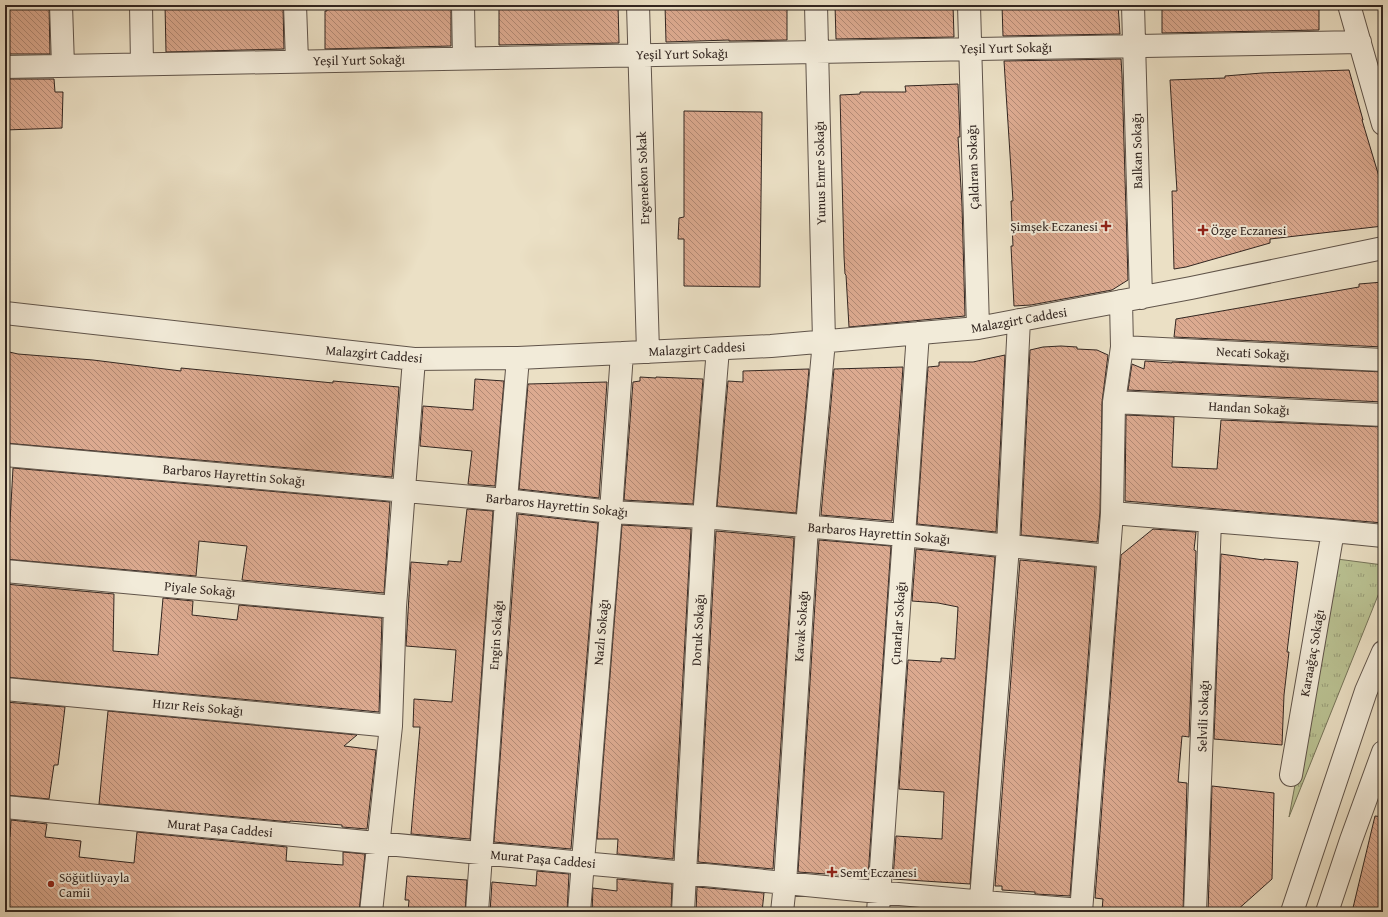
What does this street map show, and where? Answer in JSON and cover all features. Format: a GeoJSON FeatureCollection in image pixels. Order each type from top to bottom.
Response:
{"type":"FeatureCollection","features":[{"type":"Feature","properties":{"kind":"street"},"geometry":{"type":"LineString","coordinates":[[61,5],[63,66]]}},
{"type":"Feature","properties":{"kind":"street"},"geometry":{"type":"LineString","coordinates":[[141,5],[142,64]]}},
{"type":"Feature","properties":{"kind":"street"},"geometry":{"type":"LineString","coordinates":[[295,5],[297,61]]}},
{"type":"Feature","properties":{"kind":"street"},"geometry":{"type":"LineString","coordinates":[[463,5],[464,58]]}},
{"type":"Feature","properties":{"kind":"street","name":"Ergenekon Sokak"},"geometry":{"type":"LineString","coordinates":[[638,5],[648,352]]}},
{"type":"Feature","properties":{"kind":"street","name":"Yunus Emre Sokağı"},"geometry":{"type":"LineString","coordinates":[[816,5],[824,341]]}},
{"type":"Feature","properties":{"kind":"street","name":"Çaldıran Sokağı"},"geometry":{"type":"LineString","coordinates":[[968,5],[978,328]]}},
{"type":"Feature","properties":{"kind":"street","name":"Balkan Sokağı"},"geometry":{"type":"LineString","coordinates":[[1081,911],[1112,513],[1114,402],[1131,299],[1134,46],[1133,5]]}},
{"type":"Feature","properties":{"kind":"street"},"geometry":{"type":"LineString","coordinates":[[1348,5],[1360,42],[1377,82],[1383,124]]}},
{"type":"Feature","properties":{"kind":"street","name":"Yeşil Yurt Sokağı"},"geometry":{"type":"LineString","coordinates":[[5,67],[1360,42]]}},
{"type":"Feature","properties":{"kind":"street","name":"Malazgirt Caddesi"},"geometry":{"type":"LineString","coordinates":[[5,313],[414,360],[518,358],[648,352],[771,346],[978,328],[1383,248]]}},
{"type":"Feature","properties":{"kind":"street"},"geometry":{"type":"LineString","coordinates":[[980,907],[1008,546],[1019,320]]}},
{"type":"Feature","properties":{"kind":"street","name":"Çınarlar Sokağı"},"geometry":{"type":"LineString","coordinates":[[879,902],[918,333]]}},
{"type":"Feature","properties":{"kind":"street","name":"Kavak Sokağı"},"geometry":{"type":"LineString","coordinates":[[782,912],[786,884],[808,526],[824,341]]}},
{"type":"Feature","properties":{"kind":"street","name":"Necati Sokağı"},"geometry":{"type":"LineString","coordinates":[[1122,347],[1383,360]]}},
{"type":"Feature","properties":{"kind":"street","name":"Doruk Sokağı"},"geometry":{"type":"LineString","coordinates":[[683,912],[704,517],[718,348]]}},
{"type":"Feature","properties":{"kind":"street","name":"Nazlı Sokağı"},"geometry":{"type":"LineString","coordinates":[[578,912],[611,512],[622,352]]}},
{"type":"Feature","properties":{"kind":"street","name":"Engin Sokağı"},"geometry":{"type":"LineString","coordinates":[[477,912],[506,500],[518,358]]}},
{"type":"Feature","properties":{"kind":"street"},"geometry":{"type":"LineString","coordinates":[[371,912],[391,726],[395,607],[414,360]]}},
{"type":"Feature","properties":{"kind":"street","name":"Handan Sokağı"},"geometry":{"type":"LineString","coordinates":[[1114,402],[1383,415]]}},
{"type":"Feature","properties":{"kind":"street","name":"Barbaros Hayrettin Sokağı"},"geometry":{"type":"LineString","coordinates":[[5,455],[404,490],[611,512],[704,517],[808,526],[1108,556]]}},
{"type":"Feature","properties":{"kind":"street"},"geometry":{"type":"LineString","coordinates":[[1112,513],[1383,536]]}},
{"type":"Feature","properties":{"kind":"street","name":"Selvili Sokağı"},"geometry":{"type":"LineString","coordinates":[[1195,912],[1210,521]]}},
{"type":"Feature","properties":{"kind":"street","name":"Karaağaç Sokağı"},"geometry":{"type":"LineString","coordinates":[[1291,775],[1333,531]]}},
{"type":"Feature","properties":{"kind":"street","name":"Piyale Sokağı"},"geometry":{"type":"LineString","coordinates":[[5,571],[395,607]]}},
{"type":"Feature","properties":{"kind":"street"},"geometry":{"type":"LineString","coordinates":[[1292,912],[1366,692],[1383,652]]}},
{"type":"Feature","properties":{"kind":"street","name":"Hızır Reis Sokağı"},"geometry":{"type":"LineString","coordinates":[[5,689],[391,726]]}},
{"type":"Feature","properties":{"kind":"street"},"geometry":{"type":"LineString","coordinates":[[1327,912],[1383,752]]}},
{"type":"Feature","properties":{"kind":"street","name":"Murat Paşa Caddesi"},"geometry":{"type":"LineString","coordinates":[[5,807],[686,873],[786,884],[879,902],[1081,911]]}},
{"type":"Feature","properties":{"kind":"green space"},"geometry":{"type":"Polygon","coordinates":[[[1337,559],[1383,565],[1383,583],[1289,817],[1337,559]]]}},
{"type":"Feature","properties":{"kind":"building"},"geometry":{"type":"Polygon","coordinates":[[[5,5],[49,5],[50,54],[5,54],[5,5]]]}},
{"type":"Feature","properties":{"kind":"building"},"geometry":{"type":"Polygon","coordinates":[[[165,5],[283,6],[284,49],[166,52],[165,5]]]}},
{"type":"Feature","properties":{"kind":"building"},"geometry":{"type":"Polygon","coordinates":[[[327,5],[451,5],[451,46],[325,49],[325,11],[327,11],[327,5]]]}},
{"type":"Feature","properties":{"kind":"building"},"geometry":{"type":"Polygon","coordinates":[[[499,5],[618,5],[619,43],[499,45],[499,5]]]}},
{"type":"Feature","properties":{"kind":"building"},"geometry":{"type":"Polygon","coordinates":[[[665,5],[787,5],[787,40],[666,42],[665,5]]]}},
{"type":"Feature","properties":{"kind":"building"},"geometry":{"type":"Polygon","coordinates":[[[835,5],[953,5],[954,37],[836,39],[835,5]]]}},
{"type":"Feature","properties":{"kind":"building"},"geometry":{"type":"Polygon","coordinates":[[[1002,5],[1118,5],[1120,34],[1003,36],[1002,5]]]}},
{"type":"Feature","properties":{"kind":"building"},"geometry":{"type":"Polygon","coordinates":[[[1162,5],[1319,5],[1319,30],[1162,33],[1162,5]]]}},
{"type":"Feature","properties":{"kind":"building"},"geometry":{"type":"Polygon","coordinates":[[[1121,59],[1128,280],[1112,290],[1031,305],[1014,306],[1011,246],[1013,246],[1011,201],[1013,201],[1004,61],[1121,59]]]}},
{"type":"Feature","properties":{"kind":"building"},"geometry":{"type":"Polygon","coordinates":[[[1349,70],[1383,190],[1383,226],[1270,239],[1270,243],[1186,267],[1174,269],[1172,191],[1177,191],[1170,80],[1225,78],[1225,76],[1262,73],[1349,70]]]}},
{"type":"Feature","properties":{"kind":"building"},"geometry":{"type":"Polygon","coordinates":[[[5,79],[54,79],[55,92],[63,92],[62,128],[5,130],[5,79]]]}},
{"type":"Feature","properties":{"kind":"building"},"geometry":{"type":"Polygon","coordinates":[[[958,84],[960,137],[958,137],[962,205],[965,316],[849,327],[844,256],[840,95],[860,94],[860,92],[906,92],[905,86],[958,84]]]}},
{"type":"Feature","properties":{"kind":"building"},"geometry":{"type":"Polygon","coordinates":[[[684,111],[762,112],[760,287],[684,286],[684,239],[678,239],[679,218],[684,217],[684,111]]]}},
{"type":"Feature","properties":{"kind":"building"},"geometry":{"type":"Polygon","coordinates":[[[1383,282],[1383,347],[1174,337],[1176,319],[1359,287],[1359,284],[1383,282]]]}},
{"type":"Feature","properties":{"kind":"building"},"geometry":{"type":"Polygon","coordinates":[[[1043,347],[1077,347],[1077,349],[1097,350],[1108,355],[1102,402],[1100,512],[1097,542],[1021,535],[1030,350],[1043,347]]]}},
{"type":"Feature","properties":{"kind":"building"},"geometry":{"type":"Polygon","coordinates":[[[5,351],[18,354],[93,360],[181,371],[181,368],[333,383],[333,381],[399,387],[392,477],[5,443],[5,351]]]}},
{"type":"Feature","properties":{"kind":"building"},"geometry":{"type":"Polygon","coordinates":[[[1005,355],[996,532],[917,524],[928,367],[939,366],[939,362],[973,362],[1005,355]]]}},
{"type":"Feature","properties":{"kind":"building"},"geometry":{"type":"Polygon","coordinates":[[[1145,361],[1383,372],[1383,402],[1128,390],[1132,364],[1144,369],[1145,361]]]}},
{"type":"Feature","properties":{"kind":"building"},"geometry":{"type":"Polygon","coordinates":[[[903,367],[892,521],[821,515],[834,369],[903,367]]]}},
{"type":"Feature","properties":{"kind":"building"},"geometry":{"type":"Polygon","coordinates":[[[809,369],[796,513],[717,506],[728,381],[743,382],[743,371],[809,369]]]}},
{"type":"Feature","properties":{"kind":"building"},"geometry":{"type":"Polygon","coordinates":[[[640,377],[703,379],[693,504],[624,500],[633,382],[640,381],[640,377]]]}},
{"type":"Feature","properties":{"kind":"building"},"geometry":{"type":"Polygon","coordinates":[[[475,379],[504,381],[495,486],[468,484],[472,451],[420,446],[423,406],[473,410],[475,379]]]}},
{"type":"Feature","properties":{"kind":"building"},"geometry":{"type":"Polygon","coordinates":[[[607,382],[599,498],[519,489],[528,384],[607,382]]]}},
{"type":"Feature","properties":{"kind":"building"},"geometry":{"type":"Polygon","coordinates":[[[1126,415],[1174,417],[1172,467],[1217,469],[1221,420],[1383,427],[1383,523],[1125,501],[1126,415]]]}},
{"type":"Feature","properties":{"kind":"building"},"geometry":{"type":"Polygon","coordinates":[[[13,468],[390,502],[384,593],[242,580],[247,546],[199,541],[196,576],[5,559],[8,522],[10,522],[13,468]]]}},
{"type":"Feature","properties":{"kind":"building"},"geometry":{"type":"Polygon","coordinates":[[[467,509],[493,511],[470,839],[411,834],[420,727],[413,727],[414,699],[452,702],[456,650],[406,646],[411,562],[448,565],[448,561],[461,562],[467,509]]]}},
{"type":"Feature","properties":{"kind":"building"},"geometry":{"type":"Polygon","coordinates":[[[518,514],[598,523],[571,849],[494,842],[518,514]]]}},
{"type":"Feature","properties":{"kind":"building"},"geometry":{"type":"Polygon","coordinates":[[[622,525],[691,529],[673,859],[617,854],[618,839],[597,839],[622,525]]]}},
{"type":"Feature","properties":{"kind":"building"},"geometry":{"type":"Polygon","coordinates":[[[1153,529],[1196,532],[1194,550],[1196,551],[1189,737],[1182,736],[1178,782],[1187,783],[1183,912],[1127,912],[1102,910],[1103,899],[1095,898],[1121,555],[1153,529]]]}},
{"type":"Feature","properties":{"kind":"building"},"geometry":{"type":"Polygon","coordinates":[[[716,531],[794,538],[773,869],[698,862],[716,531]]]}},
{"type":"Feature","properties":{"kind":"building"},"geometry":{"type":"Polygon","coordinates":[[[819,540],[891,546],[868,877],[798,872],[819,540]]]}},
{"type":"Feature","properties":{"kind":"building"},"geometry":{"type":"Polygon","coordinates":[[[916,549],[995,557],[970,884],[893,879],[896,836],[942,839],[944,792],[899,789],[908,660],[941,662],[941,658],[955,659],[958,607],[938,603],[912,601],[916,549]]]}},
{"type":"Feature","properties":{"kind":"building"},"geometry":{"type":"Polygon","coordinates":[[[1221,554],[1264,560],[1298,562],[1287,652],[1289,652],[1284,695],[1282,745],[1214,739],[1221,554]]]}},
{"type":"Feature","properties":{"kind":"building"},"geometry":{"type":"Polygon","coordinates":[[[1020,560],[1095,567],[1070,896],[1002,890],[1002,886],[995,886],[1020,560]]]}},
{"type":"Feature","properties":{"kind":"building"},"geometry":{"type":"Polygon","coordinates":[[[5,584],[114,594],[113,651],[158,655],[163,598],[193,601],[192,615],[237,620],[239,605],[382,618],[379,712],[5,677],[5,584]]]}},
{"type":"Feature","properties":{"kind":"building"},"geometry":{"type":"Polygon","coordinates":[[[5,702],[65,707],[58,765],[54,765],[49,799],[5,795],[5,702]]]}},
{"type":"Feature","properties":{"kind":"building"},"geometry":{"type":"Polygon","coordinates":[[[108,711],[357,735],[344,746],[376,750],[367,829],[342,827],[342,825],[290,822],[99,804],[108,711]]]}},
{"type":"Feature","properties":{"kind":"building"},"geometry":{"type":"Polygon","coordinates":[[[1212,786],[1274,793],[1272,879],[1235,912],[1208,912],[1212,786]]]}},
{"type":"Feature","properties":{"kind":"building"},"geometry":{"type":"Polygon","coordinates":[[[1375,816],[1383,817],[1383,912],[1352,912],[1375,816]]]}},
{"type":"Feature","properties":{"kind":"building"},"geometry":{"type":"Polygon","coordinates":[[[11,820],[47,824],[45,837],[81,841],[79,857],[134,863],[137,832],[287,847],[286,861],[343,865],[343,852],[365,854],[359,912],[5,912],[5,836],[10,837],[11,820]]]}},
{"type":"Feature","properties":{"kind":"building"},"geometry":{"type":"Polygon","coordinates":[[[537,871],[569,874],[567,912],[490,912],[492,882],[536,886],[537,871]]]}},
{"type":"Feature","properties":{"kind":"building"},"geometry":{"type":"Polygon","coordinates":[[[407,876],[467,880],[465,912],[408,912],[409,900],[405,900],[407,876]]]}},
{"type":"Feature","properties":{"kind":"building"},"geometry":{"type":"Polygon","coordinates":[[[617,879],[672,884],[671,912],[592,912],[593,888],[617,891],[617,879]]]}},
{"type":"Feature","properties":{"kind":"building"},"geometry":{"type":"Polygon","coordinates":[[[697,887],[764,893],[762,912],[696,912],[697,887]]]}},
{"type":"Feature","properties":{"kind":"place","name":"Şimşek Eczanesi"},"geometry":{"type":"Point","coordinates":[1106,226]}},
{"type":"Feature","properties":{"kind":"place","name":"Özge Eczanesi"},"geometry":{"type":"Point","coordinates":[1203,230]}},
{"type":"Feature","properties":{"kind":"place","name":"Semt Eczanesi"},"geometry":{"type":"Point","coordinates":[832,872]}},
{"type":"Feature","properties":{"kind":"place","name":"Söğütlüyayla Camii"},"geometry":{"type":"Point","coordinates":[51,884]}}]}
